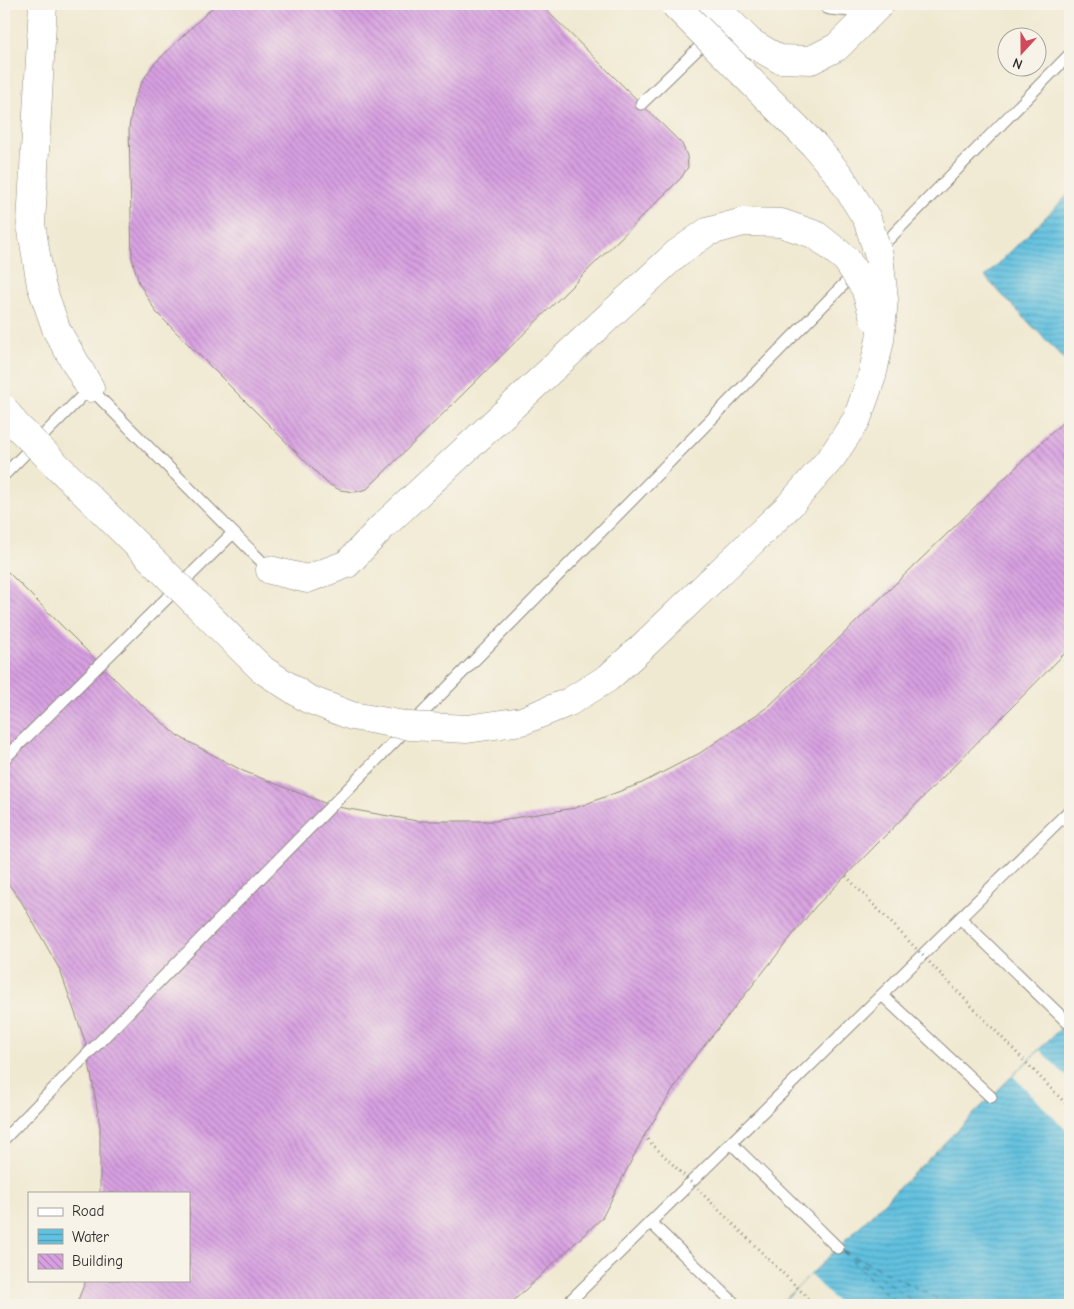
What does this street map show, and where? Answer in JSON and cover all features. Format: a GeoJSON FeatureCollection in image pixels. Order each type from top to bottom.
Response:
{"type":"FeatureCollection","features":[{"type":"Feature","properties":{"kind":"main road"},"geometry":{"type":"LineString","coordinates":[[43,4],[31,224],[41,285],[57,331],[90,388]]}},
{"type":"Feature","properties":{"kind":"main road"},"geometry":{"type":"LineString","coordinates":[[4,409],[15,424],[263,670],[308,699],[352,716],[410,726],[467,729],[522,721],[569,702],[614,672],[648,641],[789,506],[832,456],[857,419],[872,376],[880,340],[884,299],[879,256],[867,219],[840,176],[814,145],[674,4]]}},
{"type":"Feature","properties":{"kind":"main road"},"geometry":{"type":"LineString","coordinates":[[712,4],[750,42],[779,59],[811,60],[837,47],[880,4]]}},
{"type":"Feature","properties":{"kind":"main road"},"geometry":{"type":"LineString","coordinates":[[270,570],[307,579],[347,564],[381,528],[676,254],[707,232],[743,222],[780,223],[816,235],[846,259],[865,288],[876,322],[875,357],[872,376]]}},
{"type":"Feature","properties":{"kind":"street"},"geometry":{"type":"LineString","coordinates":[[830,4],[851,6],[857,4]]}},
{"type":"Feature","properties":{"kind":"lane"},"geometry":{"type":"LineString","coordinates":[[641,104],[709,38]]}},
{"type":"Feature","properties":{"kind":"lane"},"geometry":{"type":"LineString","coordinates":[[4,1139],[1070,54]]}},
{"type":"Feature","properties":{"kind":"lane"},"geometry":{"type":"LineString","coordinates":[[4,475],[90,388],[270,570]]}},
{"type":"Feature","properties":{"kind":"lane"},"geometry":{"type":"LineString","coordinates":[[4,759],[233,533]]}},
{"type":"Feature","properties":{"kind":"lane"},"geometry":{"type":"LineString","coordinates":[[566,1305],[1070,810]]}},
{"type":"Feature","properties":{"kind":"lane"},"geometry":{"type":"LineString","coordinates":[[960,918],[1068,1022]]}},
{"type":"Feature","properties":{"kind":"lane"},"geometry":{"type":"LineString","coordinates":[[882,995],[991,1098]]}},
{"type":"Feature","properties":{"kind":"lane"},"geometry":{"type":"LineString","coordinates":[[731,1143],[838,1248]]}},
{"type":"Feature","properties":{"kind":"lane"},"geometry":{"type":"LineString","coordinates":[[650,1222],[736,1305]]}},
{"type":"Feature","properties":{"kind":"path"},"geometry":{"type":"LineString","coordinates":[[1061,656],[1070,666]]}},
{"type":"Feature","properties":{"kind":"path"},"geometry":{"type":"LineString","coordinates":[[846,876],[1070,1108]]}},
{"type":"Feature","properties":{"kind":"path"},"geometry":{"type":"LineString","coordinates":[[644,1136],[815,1305]]}},
{"type":"Feature","properties":{"kind":"water"},"geometry":{"type":"Polygon","coordinates":[[[1070,193],[1070,365],[985,277],[1070,193]]]}},
{"type":"Feature","properties":{"kind":"water"},"geometry":{"type":"Polygon","coordinates":[[[1070,1019],[1070,1305],[780,1305],[1070,1019]]]}},
{"type":"Feature","properties":{"kind":"pier"},"geometry":{"type":"Polygon","coordinates":[[[1040,1050],[1070,1080],[1070,1134],[1013,1076],[1040,1050]]]}},
{"type":"Feature","properties":{"kind":"pier"},"geometry":{"type":"Polygon","coordinates":[[[810,1275],[840,1305],[787,1305],[784,1302],[810,1275]]]}},
{"type":"Feature","properties":{"kind":"building"},"geometry":{"type":"Polygon","coordinates":[[[216,4],[540,4],[682,144],[687,156],[688,167],[681,178],[367,489],[355,492],[340,490],[328,484],[156,312],[139,283],[132,259],[129,128],[134,99],[153,65],[216,4]]]}},
{"type":"Feature","properties":{"kind":"building"},"geometry":{"type":"Polygon","coordinates":[[[1070,415],[1070,648],[815,907],[688,1066],[644,1136],[602,1218],[509,1305],[76,1305],[85,1282],[190,1282],[190,1192],[100,1192],[100,1126],[86,1044],[60,970],[21,901],[4,878],[4,568],[134,698],[178,736],[243,771],[332,806],[417,821],[495,821],[575,808],[642,783],[700,753],[769,706],[1070,415]]]}},
{"type":"Feature","properties":{"kind":"ferry route"},"geometry":{"type":"LineString","coordinates":[[843,1251],[919,1305]]}},
{"type":"Feature","properties":{"kind":"ferry route"},"geometry":{"type":"LineString","coordinates":[[844,1251],[950,1305]]}},
{"type":"Feature","properties":{"kind":"ferry route"},"geometry":{"type":"LineString","coordinates":[[843,1252],[898,1305]]}}]}
